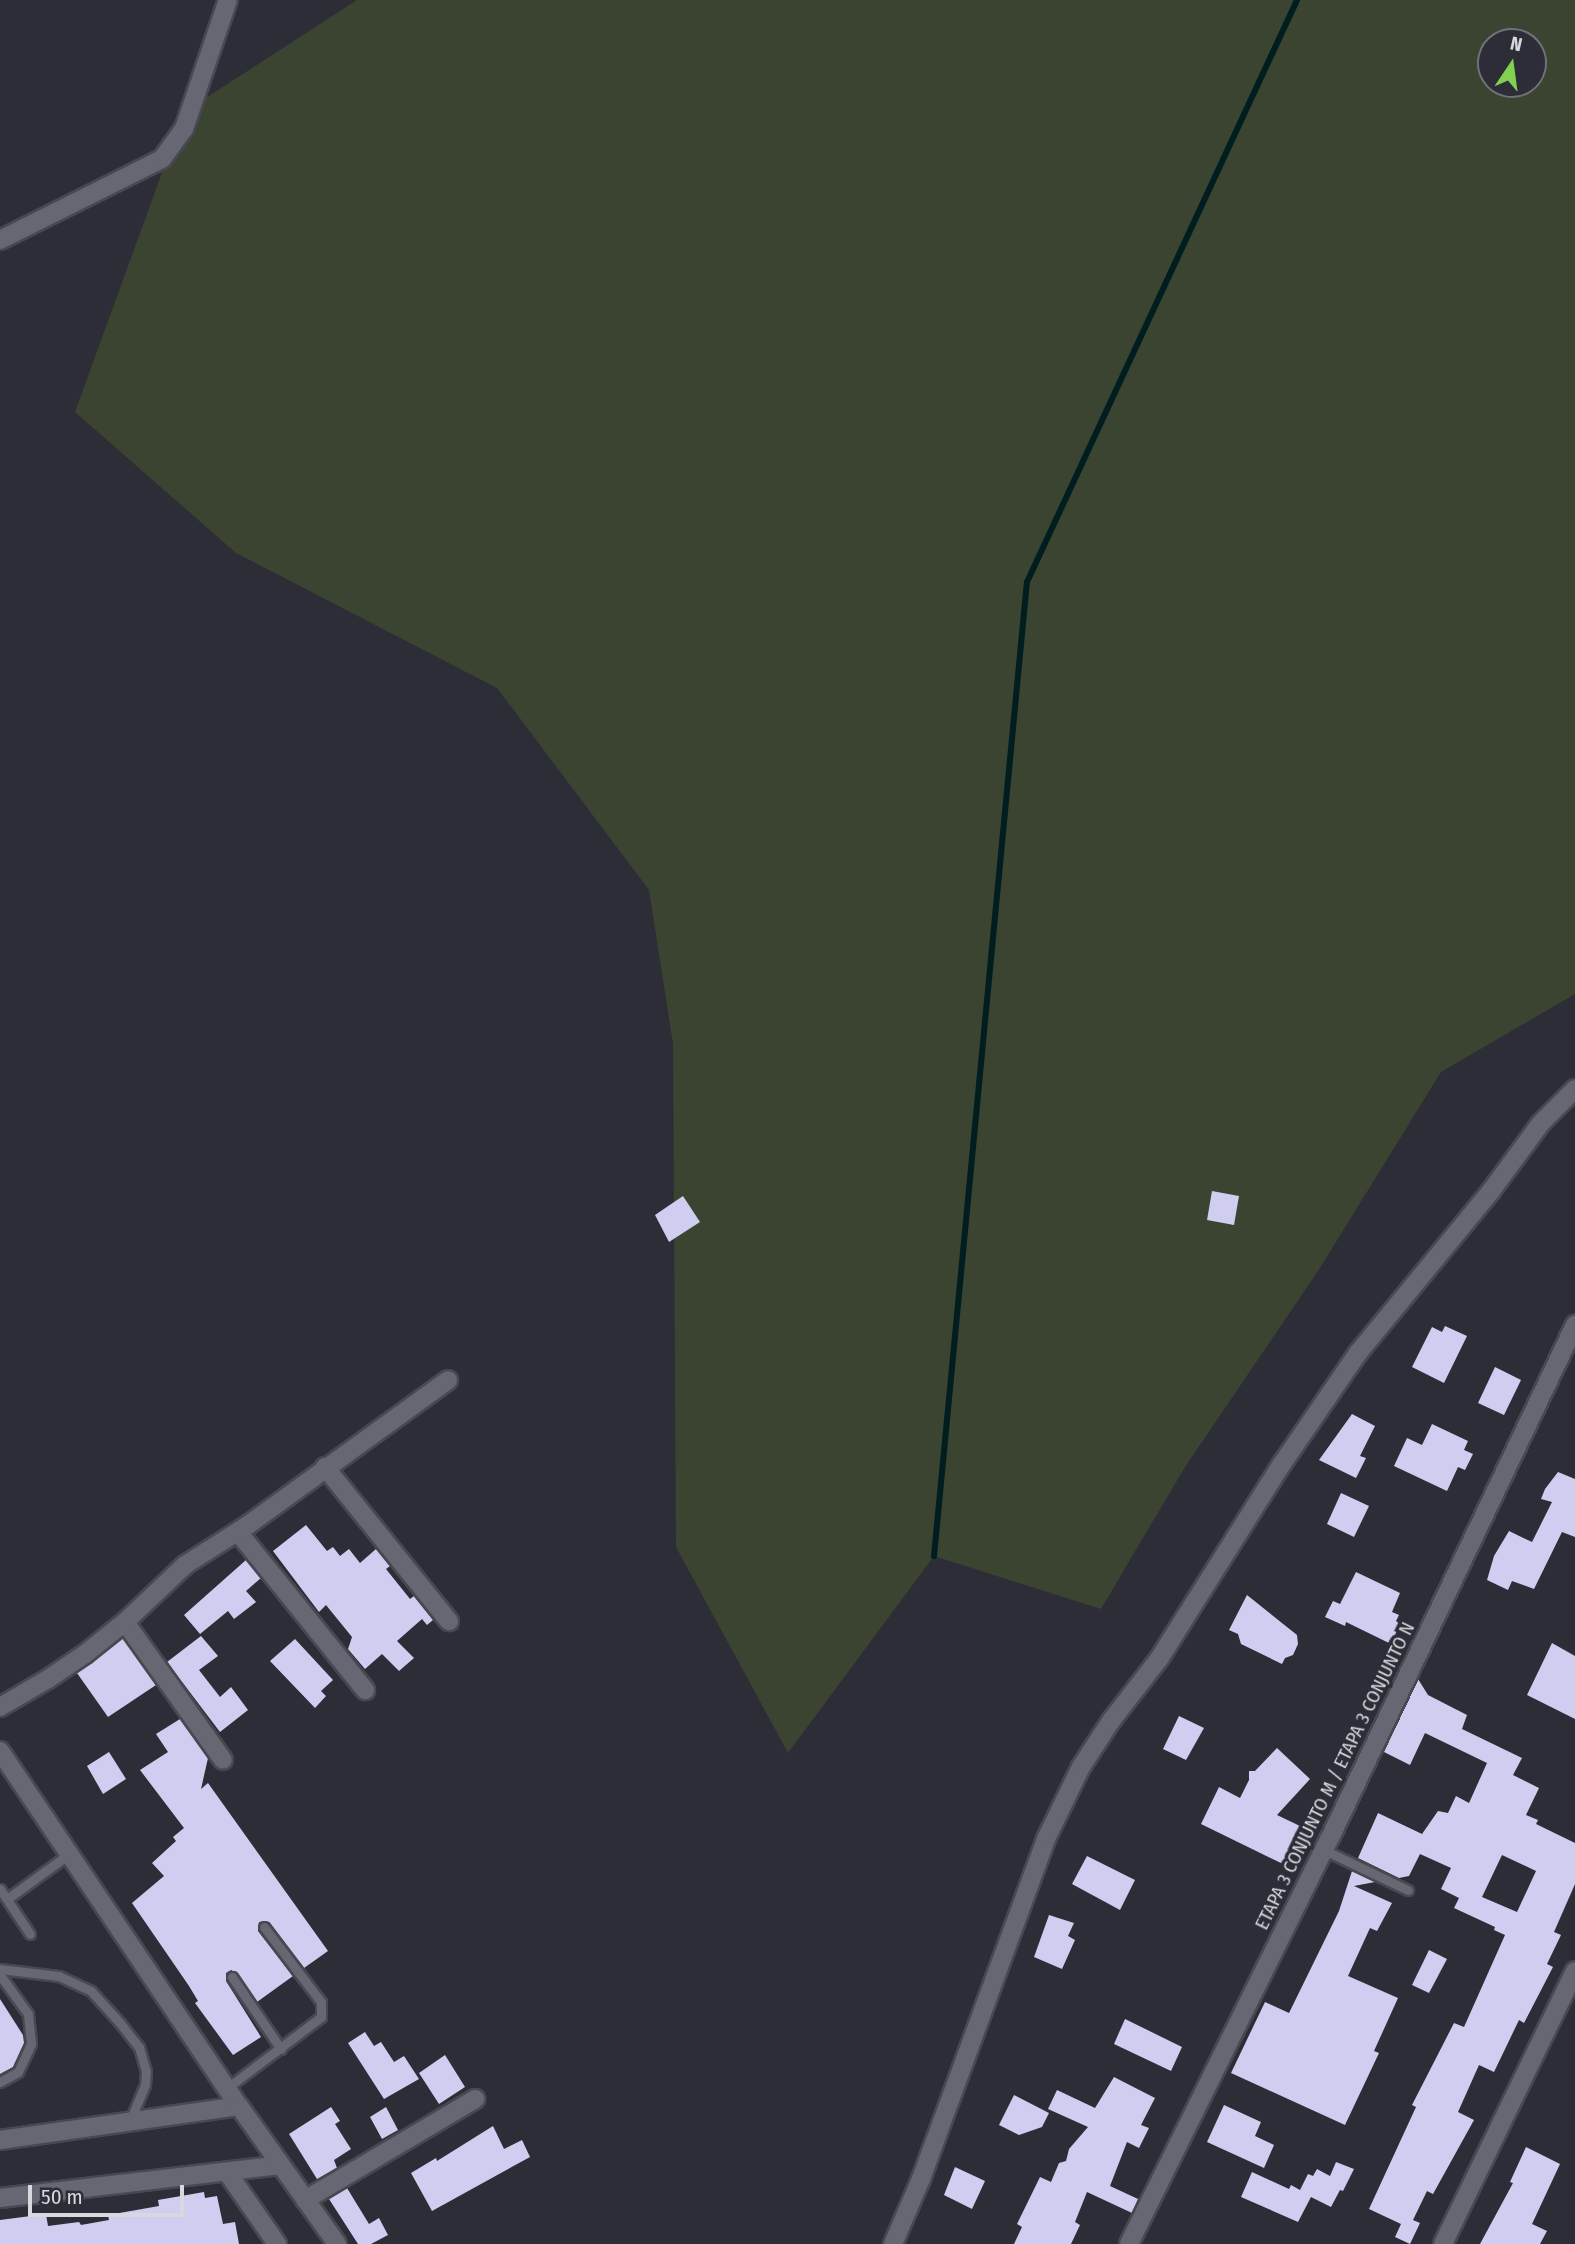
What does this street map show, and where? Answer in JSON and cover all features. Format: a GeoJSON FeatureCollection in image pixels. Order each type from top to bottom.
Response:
{"type":"FeatureCollection","features":[{"type":"Feature","properties":{"kind":"street"},"geometry":{"type":"LineString","coordinates":[[0,240],[162,159],[184,129],[228,0]]}},
{"type":"Feature","properties":{"kind":"street"},"geometry":{"type":"LineString","coordinates":[[893,2244],[926,2166],[1046,1839],[1081,1767],[1111,1721],[1159,1659],[1282,1464],[1358,1353],[1491,1191],[1541,1123],[1575,1088]]}},
{"type":"Feature","properties":{"kind":"street","name":"ETAPA 3 CONJUNTO M / ETAPA 3 CONJUNTO N"},"geometry":{"type":"LineString","coordinates":[[1129,2244],[1324,1850],[1575,1325]]}},
{"type":"Feature","properties":{"kind":"street"},"geometry":{"type":"LineString","coordinates":[[0,1706],[48,1679],[125,1622],[174,1573],[238,1532],[449,1380]]}},
{"type":"Feature","properties":{"kind":"street"},"geometry":{"type":"LineString","coordinates":[[325,1467],[449,1621]]}},
{"type":"Feature","properties":{"kind":"street"},"geometry":{"type":"LineString","coordinates":[[238,1532],[365,1690]]}},
{"type":"Feature","properties":{"kind":"street"},"geometry":{"type":"LineString","coordinates":[[125,1622],[223,1760]]}},
{"type":"Feature","properties":{"kind":"street"},"geometry":{"type":"LineString","coordinates":[[0,1751],[227,2088],[337,2244]]}},
{"type":"Feature","properties":{"kind":"street"},"geometry":{"type":"LineString","coordinates":[[1443,2244],[1575,1971]]}},
{"type":"Feature","properties":{"kind":"street"},"geometry":{"type":"LineString","coordinates":[[305,2200],[475,2099]]}},
{"type":"Feature","properties":{"kind":"street"},"geometry":{"type":"LineString","coordinates":[[0,2140],[240,2106]]}},
{"type":"Feature","properties":{"kind":"street"},"geometry":{"type":"LineString","coordinates":[[0,2198],[280,2165]]}},
{"type":"Feature","properties":{"kind":"street"},"geometry":{"type":"LineString","coordinates":[[227,2172],[276,2244]]}},
{"type":"Feature","properties":{"kind":"lane"},"geometry":{"type":"LineString","coordinates":[[1324,1850],[1408,1889]]}},
{"type":"Feature","properties":{"kind":"lane"},"geometry":{"type":"LineString","coordinates":[[7,1899],[69,1854]]}},
{"type":"Feature","properties":{"kind":"lane"},"geometry":{"type":"LineString","coordinates":[[0,1889],[30,1934]]}},
{"type":"Feature","properties":{"kind":"lane"},"geometry":{"type":"LineString","coordinates":[[227,2088],[318,2022],[323,2007],[264,1927]]}},
{"type":"Feature","properties":{"kind":"lane"},"geometry":{"type":"LineString","coordinates":[[0,1969],[59,1976],[91,1991],[120,2023],[139,2047],[146,2071],[145,2085],[129,2122]]}},
{"type":"Feature","properties":{"kind":"lane"},"geometry":{"type":"LineString","coordinates":[[0,1975],[28,2014],[32,2044],[18,2072],[0,2082]]}},
{"type":"Feature","properties":{"kind":"lane"},"geometry":{"type":"LineString","coordinates":[[232,1977],[281,2049]]}},
{"type":"Feature","properties":{"kind":"green space"},"geometry":{"type":"Polygon","coordinates":[[[357,0],[1575,0],[1575,994],[1441,1072],[1318,1271],[1185,1467],[1101,1609],[934,1556],[788,1753],[676,1547],[673,1044],[649,890],[497,688],[236,553],[75,412],[184,112],[357,0]]]}},
{"type":"Feature","properties":{"kind":"building"},"geometry":{"type":"Polygon","coordinates":[[[1212,1191],[1239,1196],[1234,1225],[1207,1220],[1212,1191]]]}},
{"type":"Feature","properties":{"kind":"building"},"geometry":{"type":"Polygon","coordinates":[[[683,1196],[700,1222],[669,1242],[655,1215],[683,1196]]]}},
{"type":"Feature","properties":{"kind":"building"},"geometry":{"type":"Polygon","coordinates":[[[1445,1326],[1467,1336],[1444,1383],[1412,1367],[1432,1327],[1442,1332],[1445,1326]]]}},
{"type":"Feature","properties":{"kind":"building"},"geometry":{"type":"Polygon","coordinates":[[[1495,1367],[1521,1380],[1504,1415],[1478,1403],[1495,1367]]]}},
{"type":"Feature","properties":{"kind":"building"},"geometry":{"type":"Polygon","coordinates":[[[1352,1414],[1375,1426],[1360,1456],[1366,1458],[1356,1478],[1319,1460],[1352,1414]]]}},
{"type":"Feature","properties":{"kind":"building"},"geometry":{"type":"Polygon","coordinates":[[[1432,1424],[1468,1441],[1464,1450],[1473,1454],[1465,1470],[1458,1467],[1447,1491],[1394,1466],[1407,1438],[1422,1445],[1432,1424]]]}},
{"type":"Feature","properties":{"kind":"building"},"geometry":{"type":"Polygon","coordinates":[[[1558,1472],[1575,1479],[1575,1537],[1562,1532],[1534,1589],[1512,1581],[1508,1590],[1487,1580],[1494,1556],[1509,1531],[1532,1542],[1552,1502],[1541,1499],[1558,1472]]]}},
{"type":"Feature","properties":{"kind":"building"},"geometry":{"type":"Polygon","coordinates":[[[1341,1493],[1369,1506],[1354,1537],[1327,1524],[1341,1493]]]}},
{"type":"Feature","properties":{"kind":"building"},"geometry":{"type":"Polygon","coordinates":[[[306,1525],[327,1551],[333,1547],[340,1556],[349,1549],[360,1563],[376,1549],[390,1566],[386,1569],[410,1599],[414,1596],[433,1620],[427,1625],[422,1619],[397,1641],[414,1658],[399,1671],[382,1654],[365,1669],[348,1649],[352,1637],[326,1605],[319,1612],[273,1551],[306,1525]]]}},
{"type":"Feature","properties":{"kind":"building"},"geometry":{"type":"Polygon","coordinates":[[[246,1560],[261,1578],[246,1591],[256,1602],[234,1619],[228,1611],[200,1634],[184,1615],[246,1560]]]}},
{"type":"Feature","properties":{"kind":"building"},"geometry":{"type":"Polygon","coordinates":[[[1356,1572],[1400,1593],[1392,1612],[1399,1615],[1396,1621],[1400,1624],[1391,1644],[1346,1622],[1345,1626],[1325,1617],[1333,1601],[1340,1604],[1356,1572]]]}},
{"type":"Feature","properties":{"kind":"building"},"geometry":{"type":"Polygon","coordinates":[[[1247,1595],[1297,1635],[1298,1644],[1293,1655],[1285,1658],[1282,1664],[1241,1644],[1238,1634],[1229,1630],[1247,1595]]]}},
{"type":"Feature","properties":{"kind":"building"},"geometry":{"type":"Polygon","coordinates":[[[201,1636],[218,1656],[199,1670],[220,1697],[231,1687],[248,1710],[220,1732],[167,1662],[201,1636]]]}},
{"type":"Feature","properties":{"kind":"building"},"geometry":{"type":"Polygon","coordinates":[[[123,1638],[156,1685],[108,1717],[77,1673],[123,1638]]]}},
{"type":"Feature","properties":{"kind":"building"},"geometry":{"type":"Polygon","coordinates":[[[295,1639],[333,1680],[321,1691],[326,1696],[315,1708],[270,1661],[295,1639]]]}},
{"type":"Feature","properties":{"kind":"building"},"geometry":{"type":"Polygon","coordinates":[[[1552,1643],[1575,1656],[1575,1719],[1527,1695],[1552,1643]]]}},
{"type":"Feature","properties":{"kind":"building"},"geometry":{"type":"Polygon","coordinates":[[[1418,1679],[1428,1695],[1467,1715],[1462,1729],[1522,1758],[1513,1775],[1539,1788],[1526,1815],[1538,1820],[1536,1824],[1575,1843],[1575,1884],[1554,1932],[1561,1935],[1547,1964],[1553,1967],[1524,2023],[1519,2020],[1494,2072],[1479,2065],[1458,2112],[1474,2120],[1433,2194],[1427,2191],[1413,2220],[1420,2223],[1410,2244],[1395,2237],[1401,2224],[1369,2209],[1416,2107],[1412,2105],[1454,2023],[1464,2027],[1505,1935],[1494,1930],[1495,1927],[1454,1908],[1459,1898],[1441,1889],[1451,1868],[1420,1854],[1409,1876],[1399,1878],[1358,1858],[1378,1813],[1422,1834],[1438,1811],[1448,1813],[1456,1796],[1469,1803],[1487,1763],[1425,1733],[1410,1765],[1384,1752],[1418,1679]],[[1502,1855],[1482,1897],[1517,1912],[1536,1871],[1502,1855]]]}},
{"type":"Feature","properties":{"kind":"building"},"geometry":{"type":"Polygon","coordinates":[[[1179,1716],[1204,1728],[1186,1760],[1163,1749],[1179,1716]]]}},
{"type":"Feature","properties":{"kind":"building"},"geometry":{"type":"Polygon","coordinates":[[[180,1719],[208,1758],[201,1789],[208,1783],[328,1951],[304,1968],[269,1922],[259,1922],[258,1931],[293,1976],[257,2002],[237,1973],[231,1970],[226,1973],[226,1981],[261,2037],[233,2055],[195,2003],[198,2001],[189,1986],[132,1903],[164,1876],[152,1863],[176,1841],[173,1837],[184,1828],[140,1770],[168,1752],[156,1734],[180,1719]]]}},
{"type":"Feature","properties":{"kind":"building"},"geometry":{"type":"Polygon","coordinates":[[[1277,1748],[1310,1779],[1277,1815],[1300,1826],[1283,1864],[1201,1824],[1219,1787],[1240,1798],[1249,1780],[1249,1771],[1255,1771],[1277,1748]]]}},
{"type":"Feature","properties":{"kind":"building"},"geometry":{"type":"Polygon","coordinates":[[[109,1752],[126,1779],[103,1794],[87,1766],[109,1752]]]}},
{"type":"Feature","properties":{"kind":"building"},"geometry":{"type":"Polygon","coordinates":[[[1087,1856],[1135,1880],[1120,1910],[1072,1884],[1087,1856]]]}},
{"type":"Feature","properties":{"kind":"building"},"geometry":{"type":"Polygon","coordinates":[[[1352,1871],[1375,1882],[1354,1886],[1392,1903],[1377,1931],[1370,1928],[1348,1976],[1398,1998],[1374,2051],[1379,2053],[1345,2125],[1231,2073],[1265,2002],[1289,2013],[1339,1911],[1352,1871]]]}},
{"type":"Feature","properties":{"kind":"building"},"geometry":{"type":"Polygon","coordinates":[[[1049,1915],[1074,1923],[1068,1936],[1075,1940],[1062,1969],[1034,1957],[1049,1915]]]}},
{"type":"Feature","properties":{"kind":"building"},"geometry":{"type":"Polygon","coordinates":[[[1429,1950],[1447,1959],[1429,1993],[1412,1985],[1429,1950]]]}},
{"type":"Feature","properties":{"kind":"building"},"geometry":{"type":"Polygon","coordinates":[[[0,1999],[23,2035],[24,2043],[13,2067],[0,2074],[0,1999]]]}},
{"type":"Feature","properties":{"kind":"building"},"geometry":{"type":"Polygon","coordinates":[[[1125,2019],[1182,2047],[1171,2071],[1114,2044],[1125,2019]]]}},
{"type":"Feature","properties":{"kind":"building"},"geometry":{"type":"Polygon","coordinates":[[[365,2032],[374,2046],[381,2042],[394,2062],[404,2056],[419,2079],[384,2099],[348,2043],[365,2032]]]}},
{"type":"Feature","properties":{"kind":"building"},"geometry":{"type":"Polygon","coordinates":[[[445,2055],[465,2087],[439,2104],[419,2073],[445,2055]]]}},
{"type":"Feature","properties":{"kind":"building"},"geometry":{"type":"Polygon","coordinates":[[[1114,2077],[1155,2098],[1141,2125],[1149,2128],[1139,2148],[1127,2142],[1110,2186],[1138,2199],[1132,2213],[1087,2192],[1075,2222],[1080,2225],[1071,2244],[1014,2244],[1022,2227],[1017,2224],[1040,2177],[1051,2182],[1059,2163],[1066,2161],[1069,2149],[1088,2127],[1048,2109],[1057,2090],[1095,2108],[1114,2077]]]}},
{"type":"Feature","properties":{"kind":"building"},"geometry":{"type":"Polygon","coordinates":[[[1014,2095],[1049,2113],[1042,2127],[1019,2135],[999,2125],[1014,2095]]]}},
{"type":"Feature","properties":{"kind":"building"},"geometry":{"type":"Polygon","coordinates":[[[1224,2105],[1261,2122],[1255,2136],[1274,2145],[1264,2168],[1207,2142],[1224,2105]]]}},
{"type":"Feature","properties":{"kind":"building"},"geometry":{"type":"Polygon","coordinates":[[[331,2107],[340,2121],[335,2124],[351,2149],[334,2160],[337,2168],[317,2179],[289,2134],[331,2107]]]}},
{"type":"Feature","properties":{"kind":"building"},"geometry":{"type":"Polygon","coordinates":[[[386,2107],[398,2130],[382,2139],[370,2117],[386,2107]]]}},
{"type":"Feature","properties":{"kind":"building"},"geometry":{"type":"Polygon","coordinates":[[[493,2126],[504,2149],[522,2140],[530,2157],[432,2211],[411,2173],[436,2158],[437,2161],[493,2126]]]}},
{"type":"Feature","properties":{"kind":"building"},"geometry":{"type":"Polygon","coordinates":[[[1526,2147],[1560,2164],[1532,2224],[1547,2231],[1540,2244],[1480,2244],[1513,2183],[1510,2182],[1526,2147]]]}},
{"type":"Feature","properties":{"kind":"building"},"geometry":{"type":"Polygon","coordinates":[[[1336,2162],[1354,2169],[1343,2191],[1340,2190],[1331,2207],[1311,2197],[1298,2222],[1241,2197],[1252,2172],[1289,2189],[1291,2185],[1300,2190],[1308,2174],[1313,2176],[1317,2169],[1330,2176],[1336,2162]]]}},
{"type":"Feature","properties":{"kind":"building"},"geometry":{"type":"Polygon","coordinates":[[[955,2167],[985,2181],[972,2209],[944,2195],[955,2167]]]}},
{"type":"Feature","properties":{"kind":"building"},"geometry":{"type":"Polygon","coordinates":[[[347,2188],[369,2224],[379,2218],[388,2235],[371,2244],[358,2244],[329,2199],[347,2188]]]}},
{"type":"Feature","properties":{"kind":"building"},"geometry":{"type":"Polygon","coordinates":[[[204,2192],[205,2198],[217,2196],[223,2224],[235,2222],[239,2244],[0,2244],[0,2220],[46,2214],[48,2226],[79,2222],[81,2225],[109,2220],[108,2215],[159,2206],[158,2200],[204,2192]]]}},
{"type":"Feature","properties":{"kind":"waterway"},"geometry":{"type":"LineString","coordinates":[[934,1556],[1027,582],[1297,0]]}}]}
